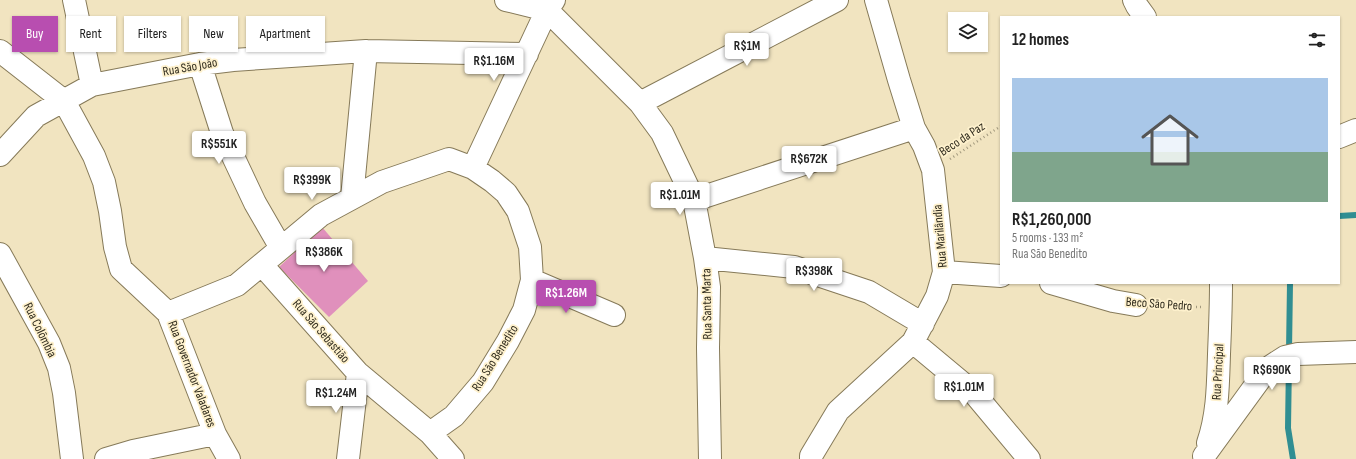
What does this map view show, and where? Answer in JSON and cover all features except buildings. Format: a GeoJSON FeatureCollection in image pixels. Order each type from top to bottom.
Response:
{"type":"FeatureCollection","features":[{"type":"Feature","properties":{"kind":"street"},"geometry":{"type":"LineString","coordinates":[[74,0],[92,85]]}},
{"type":"Feature","properties":{"kind":"street"},"geometry":{"type":"LineString","coordinates":[[473,168],[551,5],[506,0]]}},
{"type":"Feature","properties":{"kind":"street"},"geometry":{"type":"LineString","coordinates":[[640,103],[837,0]]}},
{"type":"Feature","properties":{"kind":"street","name":"Rua Marilândia"},"geometry":{"type":"LineString","coordinates":[[811,459],[811,456],[838,412],[918,333],[937,296],[944,272],[933,170],[924,146],[914,128],[876,0]]}},
{"type":"Feature","properties":{"kind":"street"},"geometry":{"type":"LineString","coordinates":[[1134,0],[1144,16]]}},
{"type":"Feature","properties":{"kind":"street","name":"Rua Santa Marta"},"geometry":{"type":"LineString","coordinates":[[551,5],[640,103],[662,133],[694,200],[706,258],[709,287],[708,348],[710,459]]}},
{"type":"Feature","properties":{"kind":"street"},"geometry":{"type":"LineString","coordinates":[[0,51],[64,101]]}},
{"type":"Feature","properties":{"kind":"street"},"geometry":{"type":"LineString","coordinates":[[352,198],[366,51]]}},
{"type":"Feature","properties":{"kind":"street","name":"Rua São João"},"geometry":{"type":"LineString","coordinates":[[0,155],[36,116],[92,85],[200,64],[233,60],[366,51],[527,54]]}},
{"type":"Feature","properties":{"kind":"street"},"geometry":{"type":"LineString","coordinates":[[200,64],[222,133],[255,202],[281,248]]}},
{"type":"Feature","properties":{"kind":"street","name":"Rua Governador Valadares"},"geometry":{"type":"LineString","coordinates":[[64,101],[94,156],[104,182],[115,247],[121,270],[168,314],[215,434],[229,459]]}},
{"type":"Feature","properties":{"kind":"street"},"geometry":{"type":"LineString","coordinates":[[694,200],[914,128]]}},
{"type":"Feature","properties":{"kind":"street"},"geometry":{"type":"LineString","coordinates":[[1340,137],[1356,130]]}},
{"type":"Feature","properties":{"kind":"street","name":"Rua São Benedito"},"geometry":{"type":"LineString","coordinates":[[168,314],[237,285],[321,216],[382,182],[448,159],[473,168],[492,181],[506,194],[518,211],[530,246],[532,280],[524,310],[508,341],[483,382],[454,416],[430,434]]}},
{"type":"Feature","properties":{"kind":"street","name":"Rua Colômbia"},"geometry":{"type":"LineString","coordinates":[[0,254],[49,343],[58,368],[64,393],[72,459]]}},
{"type":"Feature","properties":{"kind":"street"},"geometry":{"type":"LineString","coordinates":[[706,258],[794,267],[869,292],[918,333],[973,392],[1029,459]]}},
{"type":"Feature","properties":{"kind":"street","name":"Rua São Sebastião"},"geometry":{"type":"LineString","coordinates":[[262,265],[358,373],[430,434],[453,459]]}},
{"type":"Feature","properties":{"kind":"street"},"geometry":{"type":"LineString","coordinates":[[944,272],[1000,276]]}},
{"type":"Feature","properties":{"kind":"street"},"geometry":{"type":"LineString","coordinates":[[532,280],[614,315]]}},
{"type":"Feature","properties":{"kind":"street","name":"Beco São Pedro"},"geometry":{"type":"LineString","coordinates":[[1054,284],[1113,301],[1136,305]]}},
{"type":"Feature","properties":{"kind":"street","name":"Rua Principal"},"geometry":{"type":"LineString","coordinates":[[1203,458],[1214,426],[1216,411],[1222,307],[1221,284]]}},
{"type":"Feature","properties":{"kind":"street"},"geometry":{"type":"LineString","coordinates":[[1203,458],[1268,368],[1285,357],[1298,354],[1356,352]]}},
{"type":"Feature","properties":{"kind":"street"},"geometry":{"type":"LineString","coordinates":[[348,459],[358,373]]}},
{"type":"Feature","properties":{"kind":"street"},"geometry":{"type":"LineString","coordinates":[[106,459],[133,455],[215,434]]}},
{"type":"Feature","properties":{"kind":"path","name":"Beco da Paz"},"geometry":{"type":"LineString","coordinates":[[933,170],[1000,127]]}},
{"type":"Feature","properties":{"kind":"path","name":"Beco São Pedro"},"geometry":{"type":"LineString","coordinates":[[1136,305],[1222,307]]}},
{"type":"Feature","properties":{"kind":"waterway"},"geometry":{"type":"LineString","coordinates":[[1340,216],[1356,215]]}},
{"type":"Feature","properties":{"kind":"waterway"},"geometry":{"type":"LineString","coordinates":[[1289,351],[1290,284]]}},
{"type":"Feature","properties":{"kind":"waterway"},"geometry":{"type":"LineString","coordinates":[[1289,361],[1288,428],[1293,459]]}}]}
